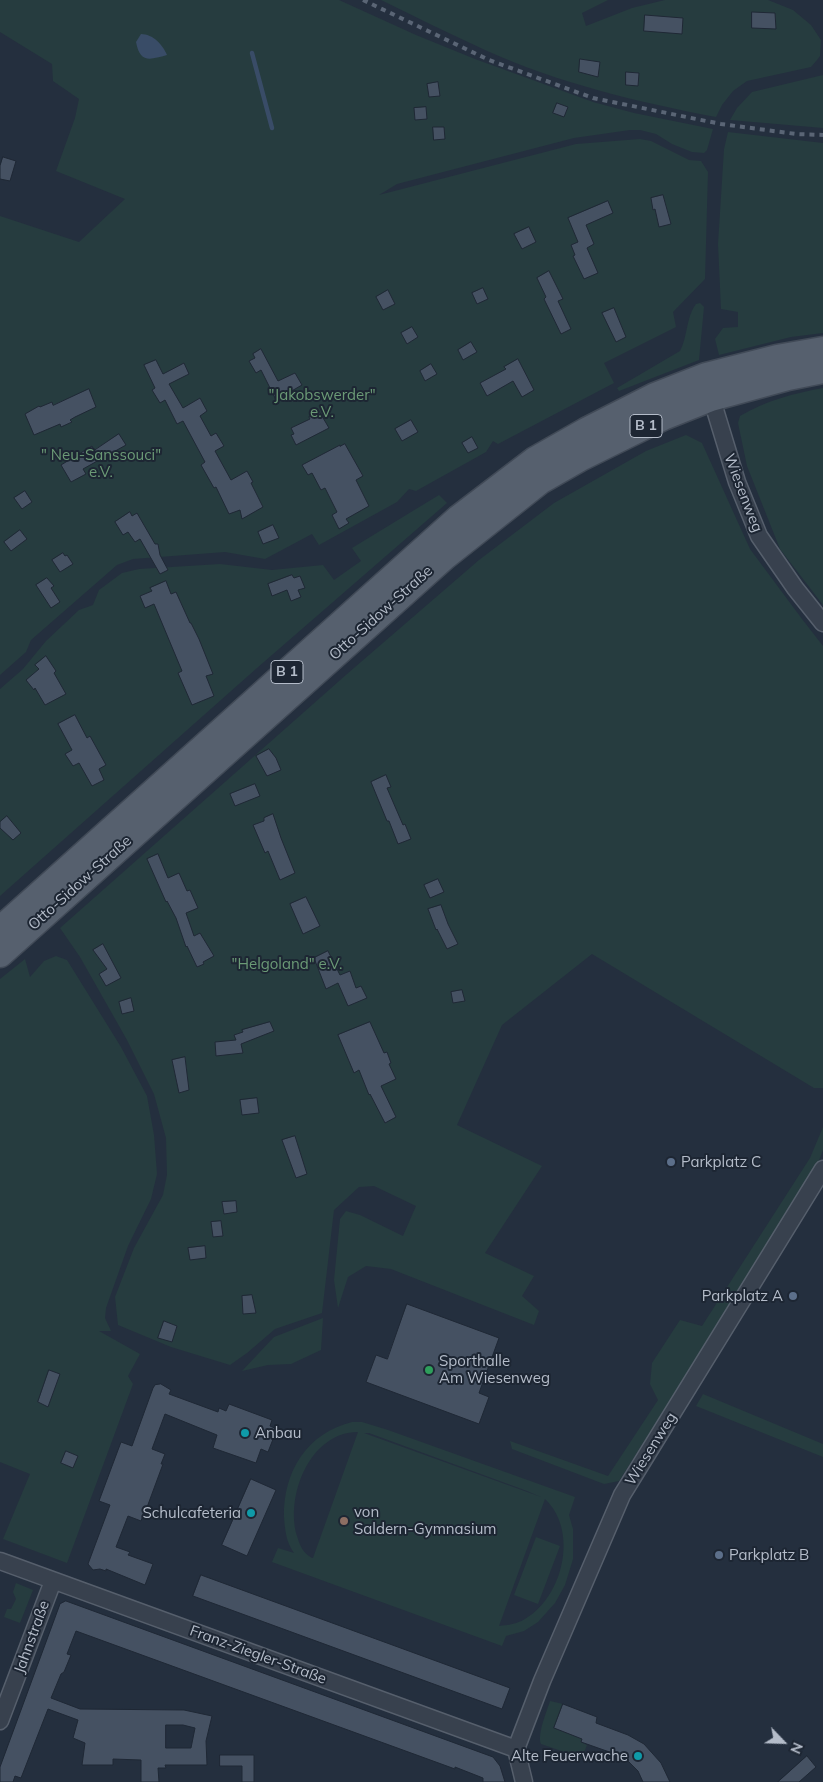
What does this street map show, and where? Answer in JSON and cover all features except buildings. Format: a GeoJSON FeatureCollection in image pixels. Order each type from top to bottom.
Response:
{"type":"FeatureCollection","features":[{"type":"Feature","properties":{"kind":"main road","name":"Otto-Sidow-Straße"},"geometry":{"type":"LineString","coordinates":[[0,954],[444,557],[532,487],[582,457],[663,417],[708,387],[777,358],[823,350]]}},
{"type":"Feature","properties":{"kind":"main road","name":"Otto-Sidow-Straße"},"geometry":{"type":"LineString","coordinates":[[0,930],[458,518],[535,460],[586,431],[655,396],[788,377],[823,370]]}},
{"type":"Feature","properties":{"kind":"street","name":"Wiesenweg"},"geometry":{"type":"LineString","coordinates":[[708,387],[737,482],[759,536],[795,588],[823,623]]}},
{"type":"Feature","properties":{"kind":"street","name":"Wiesenweg"},"geometry":{"type":"LineString","coordinates":[[516,1749],[542,1681],[622,1495],[823,1169]]}},
{"type":"Feature","properties":{"kind":"street","name":"Franz-Ziegler-Straße"},"geometry":{"type":"LineString","coordinates":[[0,1561],[516,1749]]}},
{"type":"Feature","properties":{"kind":"street","name":"Jahnstraße"},"geometry":{"type":"LineString","coordinates":[[0,1721],[53,1581]]}},
{"type":"Feature","properties":{"kind":"street"},"geometry":{"type":"LineString","coordinates":[[516,1749],[524,1782]]}},
{"type":"Feature","properties":{"kind":"green space"},"geometry":{"type":"Polygon","coordinates":[[[0,0],[339,0],[475,59],[593,102],[634,113],[713,129],[707,150],[704,153],[692,152],[672,144],[656,134],[640,130],[630,130],[574,138],[397,184],[379,195],[576,144],[640,139],[651,141],[689,160],[701,161],[708,172],[705,279],[673,312],[676,327],[604,363],[614,383],[498,444],[493,441],[486,452],[416,491],[409,489],[397,502],[319,545],[312,534],[265,559],[225,552],[133,559],[117,565],[31,640],[26,652],[0,675],[0,216],[79,242],[125,199],[56,171],[75,118],[79,99],[53,81],[52,64],[0,32],[0,0]]]}},
{"type":"Feature","properties":{"kind":"green space"},"geometry":{"type":"Polygon","coordinates":[[[381,0],[608,0],[582,13],[586,26],[632,8],[665,0],[768,0],[793,10],[811,25],[821,40],[820,56],[811,67],[747,81],[733,91],[722,105],[716,117],[627,98],[569,82],[485,50],[381,0]]]}},
{"type":"Feature","properties":{"kind":"green space"},"geometry":{"type":"Polygon","coordinates":[[[823,75],[823,128],[730,120],[737,108],[752,92],[823,75]]]}},
{"type":"Feature","properties":{"kind":"green space"},"geometry":{"type":"Polygon","coordinates":[[[728,132],[823,143],[823,333],[791,337],[719,355],[715,339],[723,328],[738,327],[738,312],[721,309],[718,244],[724,149],[728,132]]]}},
{"type":"Feature","properties":{"kind":"green space"},"geometry":{"type":"Polygon","coordinates":[[[700,303],[704,307],[699,360],[619,391],[617,388],[680,351],[690,315],[696,304],[700,303]]]}},
{"type":"Feature","properties":{"kind":"green space"},"geometry":{"type":"Polygon","coordinates":[[[823,388],[823,605],[780,549],[747,466],[738,423],[740,416],[760,406],[791,395],[823,388]]]}},
{"type":"Feature","properties":{"kind":"green space","name":"\"Helgoland\" e.V."},"geometry":{"type":"Polygon","coordinates":[[[686,435],[702,443],[750,549],[823,646],[823,1088],[814,1088],[592,954],[502,1025],[457,1125],[542,1166],[485,1253],[534,1276],[522,1296],[539,1311],[534,1325],[391,1269],[366,1266],[348,1277],[338,1308],[334,1280],[340,1219],[346,1211],[360,1215],[403,1236],[416,1206],[374,1186],[359,1187],[334,1210],[322,1313],[275,1329],[230,1365],[171,1347],[118,1325],[115,1297],[134,1248],[163,1195],[167,1175],[166,1138],[154,1094],[127,1040],[80,957],[60,928],[479,560],[554,503],[646,451],[686,435]]]}},
{"type":"Feature","properties":{"kind":"green space"},"geometry":{"type":"Polygon","coordinates":[[[439,495],[447,503],[257,668],[0,896],[0,689],[23,669],[46,641],[79,610],[93,605],[99,590],[122,573],[139,569],[220,564],[272,570],[323,565],[334,580],[361,561],[352,548],[439,495]]]}},
{"type":"Feature","properties":{"kind":"green space"},"geometry":{"type":"Polygon","coordinates":[[[56,956],[67,960],[121,1047],[147,1096],[154,1135],[157,1174],[151,1199],[128,1246],[106,1308],[105,1318],[111,1331],[99,1331],[140,1354],[128,1376],[133,1384],[67,1563],[3,1539],[30,1474],[0,1462],[0,979],[25,959],[30,977],[44,961],[56,956]]]}},
{"type":"Feature","properties":{"kind":"green space"},"geometry":{"type":"Polygon","coordinates":[[[823,1127],[823,1150],[818,1163],[728,1310],[619,1481],[604,1484],[512,1449],[510,1441],[608,1476],[658,1400],[650,1384],[652,1363],[680,1320],[702,1326],[810,1158],[823,1127]]]}},
{"type":"Feature","properties":{"kind":"green space"},"geometry":{"type":"Polygon","coordinates":[[[323,1318],[321,1350],[291,1364],[268,1365],[242,1371],[274,1337],[323,1318]]]}},
{"type":"Feature","properties":{"kind":"green space"},"geometry":{"type":"Polygon","coordinates":[[[703,1394],[823,1444],[823,1457],[696,1406],[703,1394]]]}},
{"type":"Feature","properties":{"kind":"green space"},"geometry":{"type":"Polygon","coordinates":[[[352,1422],[362,1422],[575,1497],[569,1515],[573,1529],[573,1559],[565,1585],[555,1603],[538,1622],[524,1631],[506,1636],[502,1646],[272,1562],[278,1548],[294,1553],[285,1531],[284,1517],[285,1500],[293,1470],[310,1445],[336,1427],[352,1422]],[[358,1432],[341,1435],[327,1443],[314,1454],[298,1486],[294,1520],[297,1536],[302,1549],[312,1558],[358,1432]],[[364,1433],[541,1497],[369,1433],[364,1433]],[[545,1499],[499,1626],[522,1621],[538,1609],[549,1595],[557,1580],[562,1563],[564,1545],[562,1528],[555,1512],[545,1499]]]}},
{"type":"Feature","properties":{"kind":"green space"},"geometry":{"type":"Polygon","coordinates":[[[536,1537],[560,1546],[538,1604],[514,1595],[536,1537]]]}},
{"type":"Feature","properties":{"kind":"green space"},"geometry":{"type":"Polygon","coordinates":[[[16,1583],[33,1590],[20,1623],[4,1617],[7,1609],[11,1609],[16,1599],[13,1592],[16,1583]]]}},
{"type":"Feature","properties":{"kind":"green space"},"geometry":{"type":"Polygon","coordinates":[[[550,1701],[563,1704],[554,1728],[582,1739],[581,1742],[587,1745],[582,1758],[541,1744],[541,1729],[550,1701]]]}},
{"type":"Feature","properties":{"kind":"water"},"geometry":{"type":"Polygon","coordinates":[[[141,34],[150,36],[157,41],[167,55],[150,59],[143,57],[136,42],[141,34]]]}},
{"type":"Feature","properties":{"kind":"waterway"},"geometry":{"type":"LineString","coordinates":[[252,53],[272,128]]}},
{"type":"Feature","properties":{"kind":"railway"},"geometry":{"type":"LineString","coordinates":[[363,0],[489,60],[593,98],[721,124],[796,134],[823,135]]}},
{"type":"Feature","properties":{"kind":"place","name":"Parkplatz C"},"geometry":{"type":"Point","coordinates":[671,1162]}},
{"type":"Feature","properties":{"kind":"place","name":"Parkplatz A"},"geometry":{"type":"Point","coordinates":[793,1296]}},
{"type":"Feature","properties":{"kind":"place","name":"Sporthalle Am Wiesenweg"},"geometry":{"type":"Point","coordinates":[429,1370]}},
{"type":"Feature","properties":{"kind":"place","name":"Anbau"},"geometry":{"type":"Point","coordinates":[245,1433]}},
{"type":"Feature","properties":{"kind":"place","name":"Schulcafeteria"},"geometry":{"type":"Point","coordinates":[251,1513]}},
{"type":"Feature","properties":{"kind":"place","name":"von Saldern-Gymnasium"},"geometry":{"type":"Point","coordinates":[344,1521]}},
{"type":"Feature","properties":{"kind":"place","name":"Parkplatz B"},"geometry":{"type":"Point","coordinates":[719,1555]}},
{"type":"Feature","properties":{"kind":"place","name":"Alte Feuerwache"},"geometry":{"type":"Point","coordinates":[638,1756]}},
{"type":"Feature","properties":{"kind":"park label","name":"\"Jakobswerder\" e.V."},"geometry":{"type":"Point","coordinates":[322,404]}},
{"type":"Feature","properties":{"kind":"park label","name":"\" Neu-Sanssouci\" e.V."},"geometry":{"type":"Point","coordinates":[101,464]}}]}
